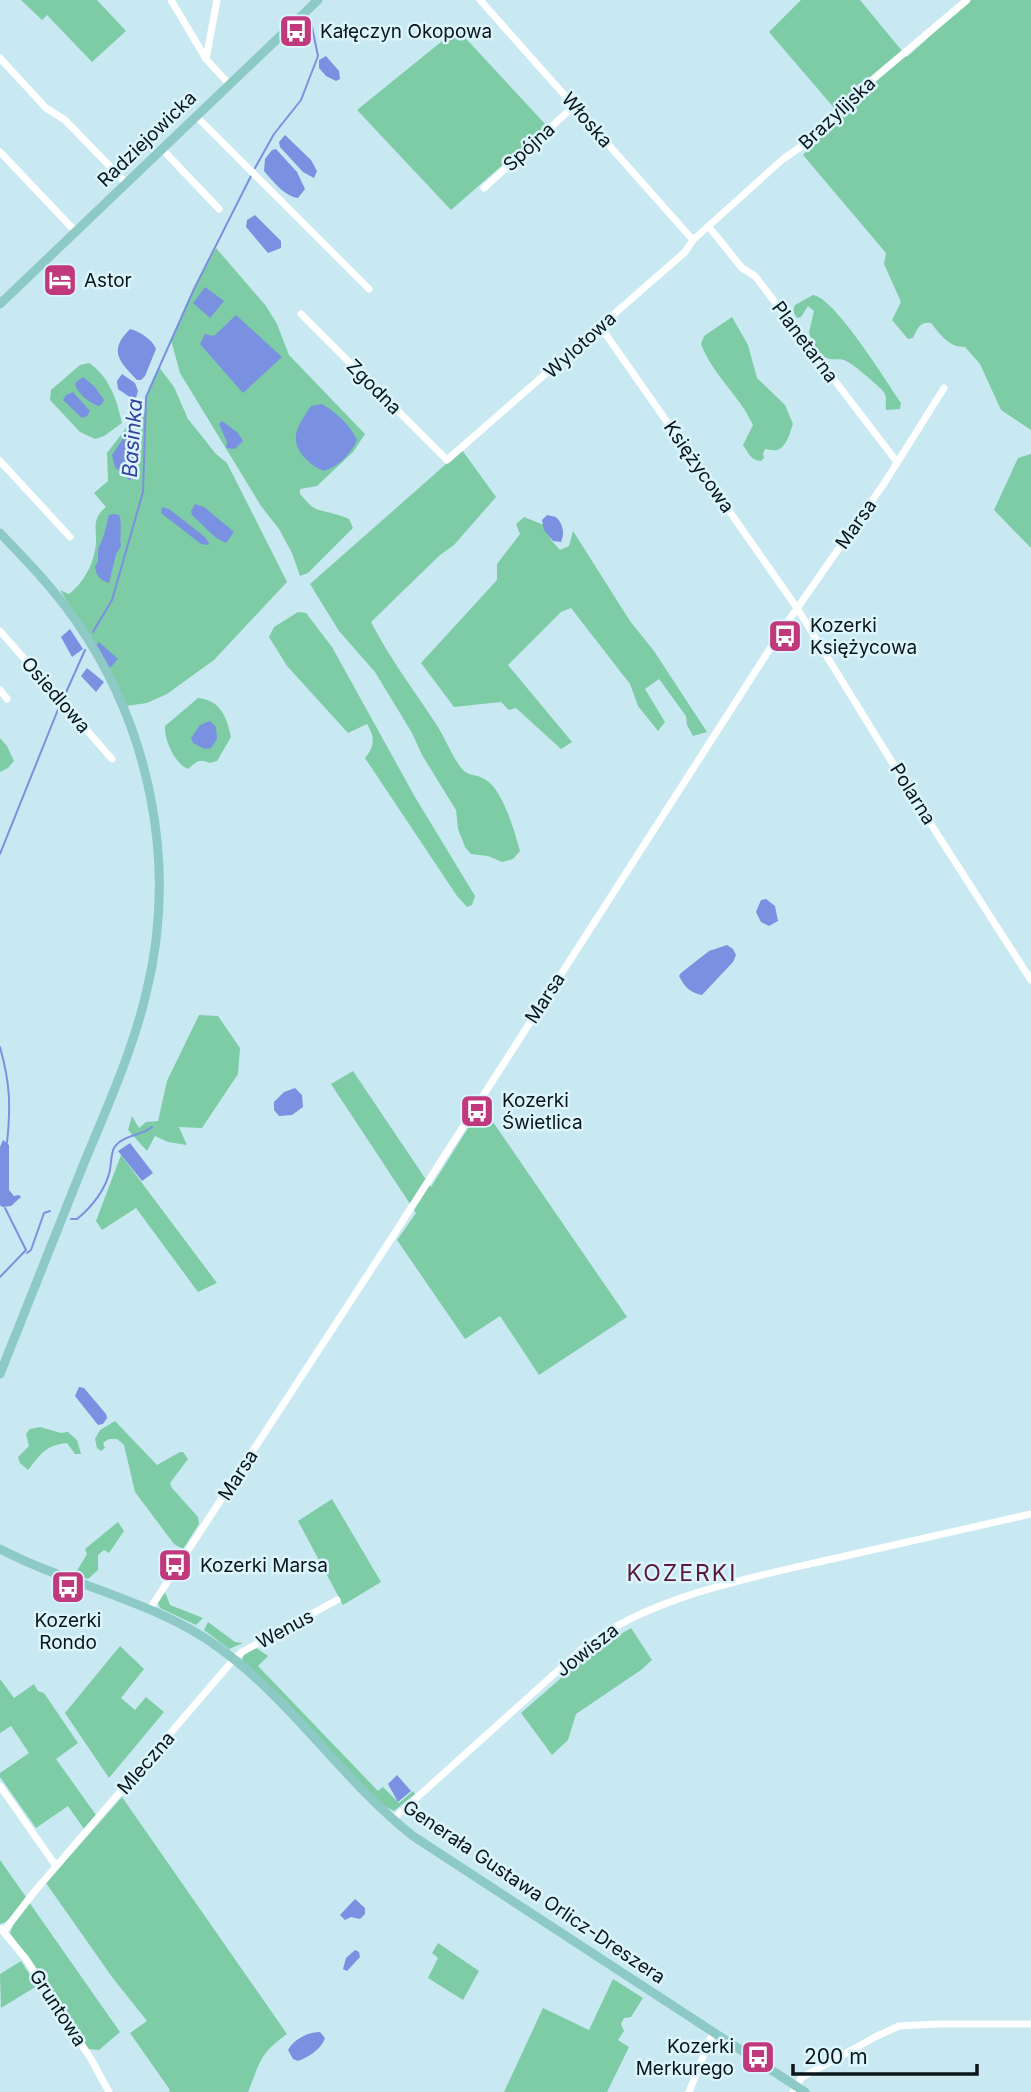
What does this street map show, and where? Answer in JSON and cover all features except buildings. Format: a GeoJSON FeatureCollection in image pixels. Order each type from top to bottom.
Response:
{"type":"FeatureCollection","features":[{"type":"Feature","properties":{"kind":"main road","name":"Radziejowicka"},"geometry":{"type":"LineString","coordinates":[[0,304],[318,0]]}},
{"type":"Feature","properties":{"kind":"main road"},"geometry":{"type":"LineString","coordinates":[[0,533],[66,607],[93,647],[114,686],[130,724],[149,787],[156,822],[159,876],[154,957],[141,1012],[118,1079],[0,1374]]}},
{"type":"Feature","properties":{"kind":"main road","name":"Generała Gustawa Orlicz-Dreszera"},"geometry":{"type":"LineString","coordinates":[[0,1551],[149,1610],[197,1633],[234,1659],[271,1694],[392,1820],[445,1858],[713,2032],[795,2089],[806,2092]]}},
{"type":"Feature","properties":{"kind":"street"},"geometry":{"type":"LineString","coordinates":[[171,0],[206,59],[229,84]]}},
{"type":"Feature","properties":{"kind":"street"},"geometry":{"type":"LineString","coordinates":[[206,59],[217,0]]}},
{"type":"Feature","properties":{"kind":"street","name":"Włoska"},"geometry":{"type":"LineString","coordinates":[[481,0],[693,240]]}},
{"type":"Feature","properties":{"kind":"street","name":"Brazylijska"},"geometry":{"type":"LineString","coordinates":[[709,227],[783,159],[815,137],[846,102],[967,0]]}},
{"type":"Feature","properties":{"kind":"street"},"geometry":{"type":"LineString","coordinates":[[0,58],[47,108],[65,120],[126,183]]}},
{"type":"Feature","properties":{"kind":"street","name":"Spójna"},"geometry":{"type":"LineString","coordinates":[[484,187],[574,106]]}},
{"type":"Feature","properties":{"kind":"street"},"geometry":{"type":"LineString","coordinates":[[196,117],[369,289]]}},
{"type":"Feature","properties":{"kind":"street"},"geometry":{"type":"LineString","coordinates":[[162,149],[219,209]]}},
{"type":"Feature","properties":{"kind":"street"},"geometry":{"type":"LineString","coordinates":[[0,152],[76,232]]}},
{"type":"Feature","properties":{"kind":"street","name":"Wylotowa"},"geometry":{"type":"LineString","coordinates":[[447,460],[685,252],[693,240],[709,227]]}},
{"type":"Feature","properties":{"kind":"street","name":"Planetarna"},"geometry":{"type":"LineString","coordinates":[[709,227],[742,268],[755,276],[897,462]]}},
{"type":"Feature","properties":{"kind":"street","name":"Zgodna"},"geometry":{"type":"LineString","coordinates":[[301,314],[447,460]]}},
{"type":"Feature","properties":{"kind":"street","name":"Księżycowa"},"geometry":{"type":"LineString","coordinates":[[600,326],[797,608]]}},
{"type":"Feature","properties":{"kind":"street","name":"Marsa"},"geometry":{"type":"LineString","coordinates":[[149,1610],[797,608],[944,388]]}},
{"type":"Feature","properties":{"kind":"street"},"geometry":{"type":"LineString","coordinates":[[0,461],[69,537]]}},
{"type":"Feature","properties":{"kind":"street","name":"Polarna"},"geometry":{"type":"LineString","coordinates":[[797,608],[1031,980]]}},
{"type":"Feature","properties":{"kind":"street","name":"Osiedlowa"},"geometry":{"type":"LineString","coordinates":[[0,631],[112,759]]}},
{"type":"Feature","properties":{"kind":"street"},"geometry":{"type":"LineString","coordinates":[[0,690],[8,699]]}},
{"type":"Feature","properties":{"kind":"street","name":"Jowisza"},"geometry":{"type":"LineString","coordinates":[[392,1820],[582,1649],[604,1632],[628,1619],[751,1578],[1031,1514]]}},
{"type":"Feature","properties":{"kind":"street","name":"Wenus"},"geometry":{"type":"LineString","coordinates":[[234,1659],[337,1600]]}},
{"type":"Feature","properties":{"kind":"street","name":"Mleczna"},"geometry":{"type":"LineString","coordinates":[[2,1930],[234,1659]]}},
{"type":"Feature","properties":{"kind":"street"},"geometry":{"type":"LineString","coordinates":[[0,1786],[56,1866]]}},
{"type":"Feature","properties":{"kind":"street","name":"Gruntowa"},"geometry":{"type":"LineString","coordinates":[[2,1930],[26,1959],[91,2059],[109,2092]]}},
{"type":"Feature","properties":{"kind":"street"},"geometry":{"type":"LineString","coordinates":[[795,2089],[801,2078],[899,2026],[1031,2024]]}},
{"type":"Feature","properties":{"kind":"street"},"geometry":{"type":"LineString","coordinates":[[689,2092],[713,2032]]}},
{"type":"Feature","properties":{"kind":"green space"},"geometry":{"type":"Polygon","coordinates":[[[21,0],[97,0],[126,31],[92,62],[47,15],[42,20],[21,0]]]}},
{"type":"Feature","properties":{"kind":"green space"},"geometry":{"type":"Polygon","coordinates":[[[801,0],[860,0],[907,57],[970,0],[1031,0],[1031,430],[1001,410],[980,364],[965,347],[949,343],[931,323],[922,324],[913,338],[908,339],[892,320],[901,302],[884,264],[886,253],[803,155],[841,116],[769,32],[801,0]]]}},
{"type":"Feature","properties":{"kind":"green space"},"geometry":{"type":"Polygon","coordinates":[[[457,29],[547,126],[451,210],[357,110],[457,29]]]}},
{"type":"Feature","properties":{"kind":"green space"},"geometry":{"type":"Polygon","coordinates":[[[216,248],[266,306],[277,324],[289,355],[365,434],[353,452],[317,486],[300,489],[300,494],[313,507],[349,519],[353,528],[308,573],[300,576],[279,529],[261,506],[180,373],[171,340],[216,248]]]}},
{"type":"Feature","properties":{"kind":"green space"},"geometry":{"type":"Polygon","coordinates":[[[813,295],[834,310],[847,325],[901,403],[900,409],[886,410],[885,394],[873,382],[849,363],[826,358],[817,349],[809,333],[814,311],[808,306],[801,317],[797,318],[793,311],[795,305],[813,295]]]}},
{"type":"Feature","properties":{"kind":"green space"},"geometry":{"type":"Polygon","coordinates":[[[732,317],[748,345],[757,378],[785,405],[793,424],[783,446],[777,450],[765,449],[761,461],[752,458],[743,445],[753,425],[701,344],[704,336],[732,317]]]}},
{"type":"Feature","properties":{"kind":"green space"},"geometry":{"type":"Polygon","coordinates":[[[89,363],[102,375],[111,389],[122,423],[95,439],[80,432],[50,400],[51,390],[80,365],[89,363]]]}},
{"type":"Feature","properties":{"kind":"green space"},"geometry":{"type":"Polygon","coordinates":[[[159,367],[174,387],[188,419],[216,454],[227,463],[287,582],[214,660],[167,694],[147,703],[126,706],[60,590],[69,594],[83,580],[92,562],[96,522],[106,507],[94,493],[108,481],[107,453],[129,424],[145,413],[146,397],[159,367]]]}},
{"type":"Feature","properties":{"kind":"green space"},"geometry":{"type":"Polygon","coordinates":[[[462,450],[496,497],[454,545],[440,555],[371,622],[459,765],[469,774],[492,785],[503,802],[520,851],[513,859],[502,862],[488,856],[471,854],[465,847],[458,829],[456,810],[422,755],[412,733],[375,672],[339,631],[310,584],[462,450]]]}},
{"type":"Feature","properties":{"kind":"green space"},"geometry":{"type":"Polygon","coordinates":[[[1031,454],[1031,548],[994,510],[1018,458],[1031,454]]]}},
{"type":"Feature","properties":{"kind":"green space"},"geometry":{"type":"Polygon","coordinates":[[[524,517],[544,525],[551,540],[560,550],[569,546],[573,531],[630,621],[654,651],[707,732],[693,736],[686,716],[659,679],[645,689],[665,722],[658,731],[638,706],[630,684],[571,608],[561,612],[508,665],[572,742],[561,749],[516,708],[509,710],[501,702],[454,707],[421,663],[497,580],[497,564],[520,534],[516,524],[524,517]]]}},
{"type":"Feature","properties":{"kind":"green space"},"geometry":{"type":"Polygon","coordinates":[[[298,612],[306,613],[332,647],[415,797],[475,896],[472,905],[467,907],[457,896],[365,758],[373,741],[367,724],[348,733],[287,666],[269,637],[274,627],[298,612]]]}},
{"type":"Feature","properties":{"kind":"green space"},"geometry":{"type":"Polygon","coordinates":[[[198,698],[212,702],[222,711],[231,737],[217,761],[200,761],[188,769],[171,751],[165,726],[198,698]]]}},
{"type":"Feature","properties":{"kind":"green space"},"geometry":{"type":"Polygon","coordinates":[[[0,738],[14,761],[0,772],[0,738]]]}},
{"type":"Feature","properties":{"kind":"green space"},"geometry":{"type":"Polygon","coordinates":[[[199,1015],[218,1016],[240,1048],[238,1074],[202,1128],[179,1127],[187,1145],[168,1142],[155,1136],[147,1151],[128,1130],[132,1116],[139,1128],[146,1122],[158,1121],[167,1081],[199,1015]]]}},
{"type":"Feature","properties":{"kind":"green space"},"geometry":{"type":"Polygon","coordinates":[[[353,1071],[431,1187],[482,1106],[627,1317],[539,1375],[500,1316],[465,1339],[397,1240],[416,1213],[331,1084],[353,1071]]]}},
{"type":"Feature","properties":{"kind":"green space"},"geometry":{"type":"Polygon","coordinates":[[[121,1155],[217,1283],[198,1292],[136,1208],[102,1230],[96,1221],[121,1155]]]}},
{"type":"Feature","properties":{"kind":"green space"},"geometry":{"type":"Polygon","coordinates":[[[115,1421],[157,1465],[180,1452],[188,1459],[170,1483],[198,1517],[199,1524],[183,1549],[174,1544],[135,1492],[124,1445],[117,1439],[109,1439],[103,1443],[105,1448],[101,1451],[97,1448],[95,1439],[100,1430],[115,1421]]]}},
{"type":"Feature","properties":{"kind":"green space"},"geometry":{"type":"Polygon","coordinates":[[[40,1427],[61,1433],[68,1432],[77,1440],[81,1454],[75,1454],[67,1443],[53,1446],[44,1451],[28,1470],[18,1457],[29,1446],[26,1434],[30,1429],[40,1427]]]}},
{"type":"Feature","properties":{"kind":"green space"},"geometry":{"type":"Polygon","coordinates":[[[332,1499],[381,1582],[343,1605],[298,1521],[332,1499]]]}},
{"type":"Feature","properties":{"kind":"green space"},"geometry":{"type":"Polygon","coordinates":[[[118,1522],[124,1531],[109,1553],[104,1550],[98,1555],[98,1570],[88,1579],[75,1574],[87,1554],[85,1549],[118,1522]]]}},
{"type":"Feature","properties":{"kind":"green space"},"geometry":{"type":"Polygon","coordinates":[[[165,1592],[170,1605],[203,1618],[196,1625],[160,1608],[158,1603],[165,1592]]]}},
{"type":"Feature","properties":{"kind":"green space"},"geometry":{"type":"Polygon","coordinates":[[[208,1622],[235,1642],[243,1643],[229,1649],[204,1630],[208,1622]]]}},
{"type":"Feature","properties":{"kind":"green space"},"geometry":{"type":"Polygon","coordinates":[[[631,1628],[652,1660],[576,1714],[568,1740],[552,1755],[521,1713],[592,1651],[631,1628]]]}},
{"type":"Feature","properties":{"kind":"green space"},"geometry":{"type":"Polygon","coordinates":[[[120,1646],[144,1669],[121,1698],[135,1710],[146,1697],[164,1712],[109,1778],[65,1713],[120,1646]]]}},
{"type":"Feature","properties":{"kind":"green space"},"geometry":{"type":"Polygon","coordinates":[[[255,1647],[268,1656],[258,1666],[378,1791],[383,1787],[399,1803],[413,1791],[415,1794],[394,1811],[382,1805],[242,1660],[244,1655],[255,1647]]]}},
{"type":"Feature","properties":{"kind":"green space"},"geometry":{"type":"Polygon","coordinates":[[[0,1679],[14,1698],[34,1684],[38,1691],[44,1693],[78,1743],[56,1759],[96,1815],[84,1829],[68,1806],[36,1828],[0,1777],[0,1773],[29,1753],[11,1726],[0,1733],[0,1679]]]}},
{"type":"Feature","properties":{"kind":"green space"},"geometry":{"type":"Polygon","coordinates":[[[122,1797],[287,2034],[266,2053],[248,2092],[169,2092],[130,2033],[147,2021],[112,1977],[46,1883],[122,1797]]]}},
{"type":"Feature","properties":{"kind":"green space"},"geometry":{"type":"Polygon","coordinates":[[[0,1860],[26,1897],[12,1917],[0,1924],[0,1860]]]}},
{"type":"Feature","properties":{"kind":"green space"},"geometry":{"type":"Polygon","coordinates":[[[29,1902],[120,2032],[99,2050],[88,2049],[54,1999],[56,1997],[10,1933],[29,1902]]]}},
{"type":"Feature","properties":{"kind":"green space"},"geometry":{"type":"Polygon","coordinates":[[[438,1943],[479,1971],[463,2000],[428,1978],[438,1958],[432,1953],[438,1943]]]}},
{"type":"Feature","properties":{"kind":"green space"},"geometry":{"type":"Polygon","coordinates":[[[21,1961],[37,1986],[1,2008],[0,1974],[21,1961]]]}},
{"type":"Feature","properties":{"kind":"green space"},"geometry":{"type":"Polygon","coordinates":[[[613,1979],[643,1998],[631,2017],[624,2018],[621,2024],[624,2031],[618,2040],[629,2047],[607,2092],[504,2092],[543,2008],[589,2030],[613,1979]]]}},
{"type":"Feature","properties":{"kind":"water"},"geometry":{"type":"Polygon","coordinates":[[[326,56],[339,71],[340,79],[336,81],[326,76],[319,68],[319,60],[326,56]]]}},
{"type":"Feature","properties":{"kind":"water"},"geometry":{"type":"Polygon","coordinates":[[[285,135],[311,160],[317,171],[314,178],[303,172],[280,147],[279,142],[285,135]]]}},
{"type":"Feature","properties":{"kind":"water"},"geometry":{"type":"Polygon","coordinates":[[[276,149],[297,172],[305,189],[298,198],[283,191],[264,171],[265,159],[276,149]]]}},
{"type":"Feature","properties":{"kind":"water"},"geometry":{"type":"Polygon","coordinates":[[[255,215],[281,241],[281,248],[268,253],[246,227],[247,220],[255,215]]]}},
{"type":"Feature","properties":{"kind":"water"},"geometry":{"type":"Polygon","coordinates":[[[205,287],[224,301],[210,318],[193,303],[205,287]]]}},
{"type":"Feature","properties":{"kind":"water"},"geometry":{"type":"Polygon","coordinates":[[[236,315],[282,357],[243,393],[200,344],[205,334],[214,336],[236,315]]]}},
{"type":"Feature","properties":{"kind":"water"},"geometry":{"type":"Polygon","coordinates":[[[130,329],[145,336],[156,349],[141,380],[137,380],[119,356],[119,344],[130,329]]]}},
{"type":"Feature","properties":{"kind":"water"},"geometry":{"type":"Polygon","coordinates":[[[122,374],[135,383],[138,391],[136,398],[131,398],[118,389],[117,381],[122,374]]]}},
{"type":"Feature","properties":{"kind":"water"},"geometry":{"type":"Polygon","coordinates":[[[83,377],[104,400],[102,404],[98,406],[78,391],[75,383],[83,377]]]}},
{"type":"Feature","properties":{"kind":"water"},"geometry":{"type":"Polygon","coordinates":[[[73,392],[90,411],[87,416],[82,418],[63,400],[73,392]]]}},
{"type":"Feature","properties":{"kind":"water"},"geometry":{"type":"Polygon","coordinates":[[[322,404],[351,429],[357,440],[344,459],[324,471],[305,458],[296,438],[299,425],[311,406],[322,404]]]}},
{"type":"Feature","properties":{"kind":"water"},"geometry":{"type":"Polygon","coordinates":[[[222,421],[238,433],[243,441],[235,449],[226,448],[227,442],[219,424],[222,421]]]}},
{"type":"Feature","properties":{"kind":"water"},"geometry":{"type":"Polygon","coordinates":[[[132,432],[137,442],[138,460],[136,478],[129,480],[115,467],[112,455],[124,437],[132,432]]]}},
{"type":"Feature","properties":{"kind":"water"},"geometry":{"type":"Polygon","coordinates":[[[195,504],[204,507],[234,532],[226,543],[215,537],[192,515],[195,504]]]}},
{"type":"Feature","properties":{"kind":"water"},"geometry":{"type":"Polygon","coordinates":[[[162,507],[169,509],[205,537],[208,545],[201,544],[161,513],[162,507]]]}},
{"type":"Feature","properties":{"kind":"water"},"geometry":{"type":"Polygon","coordinates":[[[109,515],[119,515],[120,519],[121,546],[116,554],[109,583],[99,577],[95,566],[109,515]]]}},
{"type":"Feature","properties":{"kind":"water"},"geometry":{"type":"Polygon","coordinates":[[[547,515],[556,517],[560,523],[563,532],[561,542],[553,541],[544,530],[542,520],[547,515]]]}},
{"type":"Feature","properties":{"kind":"water"},"geometry":{"type":"Polygon","coordinates":[[[70,629],[83,649],[72,657],[61,637],[70,629]]]}},
{"type":"Feature","properties":{"kind":"water"},"geometry":{"type":"Polygon","coordinates":[[[99,642],[118,659],[108,670],[95,647],[99,642]]]}},
{"type":"Feature","properties":{"kind":"water"},"geometry":{"type":"Polygon","coordinates":[[[87,668],[104,682],[96,692],[81,676],[87,668]]]}},
{"type":"Feature","properties":{"kind":"water"},"geometry":{"type":"Polygon","coordinates":[[[210,721],[216,727],[217,739],[211,748],[205,749],[193,743],[191,738],[200,725],[210,721]]]}},
{"type":"Feature","properties":{"kind":"water"},"geometry":{"type":"Polygon","coordinates":[[[766,899],[775,906],[778,921],[769,926],[761,922],[756,912],[761,900],[766,899]]]}},
{"type":"Feature","properties":{"kind":"water"},"geometry":{"type":"Polygon","coordinates":[[[727,945],[736,955],[733,962],[702,995],[694,993],[683,983],[679,976],[681,973],[709,951],[727,945]]]}},
{"type":"Feature","properties":{"kind":"water"},"geometry":{"type":"Polygon","coordinates":[[[295,1088],[302,1095],[303,1107],[292,1115],[279,1116],[274,1110],[274,1102],[284,1092],[295,1088]]]}},
{"type":"Feature","properties":{"kind":"water"},"geometry":{"type":"Polygon","coordinates":[[[3,1140],[9,1145],[9,1190],[14,1196],[21,1197],[11,1206],[2,1207],[0,1147],[3,1140]]]}},
{"type":"Feature","properties":{"kind":"water"},"geometry":{"type":"Polygon","coordinates":[[[130,1143],[153,1173],[142,1181],[118,1151],[130,1143]]]}},
{"type":"Feature","properties":{"kind":"water"},"geometry":{"type":"Polygon","coordinates":[[[79,1387],[84,1388],[106,1414],[107,1418],[103,1424],[98,1425],[75,1396],[79,1387]]]}},
{"type":"Feature","properties":{"kind":"water"},"geometry":{"type":"Polygon","coordinates":[[[397,1775],[411,1791],[398,1802],[388,1784],[397,1775]]]}},
{"type":"Feature","properties":{"kind":"water"},"geometry":{"type":"Polygon","coordinates":[[[355,1899],[365,1908],[365,1914],[360,1919],[351,1917],[345,1920],[340,1915],[355,1899]]]}},
{"type":"Feature","properties":{"kind":"water"},"geometry":{"type":"Polygon","coordinates":[[[355,1950],[360,1957],[347,1971],[343,1969],[346,1958],[355,1950]]]}},
{"type":"Feature","properties":{"kind":"water"},"geometry":{"type":"Polygon","coordinates":[[[320,2032],[325,2038],[318,2049],[302,2060],[293,2059],[288,2050],[298,2039],[320,2032]]]}},
{"type":"Feature","properties":{"kind":"waterway"},"geometry":{"type":"LineString","coordinates":[[255,168],[274,134],[301,100],[318,56],[311,22]]}},
{"type":"Feature","properties":{"kind":"waterway","name":"Basinka"},"geometry":{"type":"LineString","coordinates":[[93,632],[112,600],[143,492],[146,397],[194,289],[251,176]]}},
{"type":"Feature","properties":{"kind":"waterway"},"geometry":{"type":"LineString","coordinates":[[64,697],[85,650]]}},
{"type":"Feature","properties":{"kind":"waterway","name":"Basinka"},"geometry":{"type":"LineString","coordinates":[[0,854],[59,707]]}},
{"type":"Feature","properties":{"kind":"waterway","name":"Basinka"},"geometry":{"type":"LineString","coordinates":[[0,1047],[9,1094],[7,1143]]}},
{"type":"Feature","properties":{"kind":"waterway"},"geometry":{"type":"LineString","coordinates":[[71,1219],[77,1219],[83,1214],[102,1191],[117,1144],[152,1127]]}},
{"type":"Feature","properties":{"kind":"waterway","name":"Basinka"},"geometry":{"type":"LineString","coordinates":[[0,1277],[26,1250],[5,1208]]}},
{"type":"Feature","properties":{"kind":"waterway"},"geometry":{"type":"LineString","coordinates":[[27,1253],[31,1250],[44,1213],[50,1211]]}},
{"type":"Feature","properties":{"kind":"place","name":"Kałęczyn Okopowa"},"geometry":{"type":"Point","coordinates":[296,31]}},
{"type":"Feature","properties":{"kind":"place","name":"Astor"},"geometry":{"type":"Point","coordinates":[60,280]}},
{"type":"Feature","properties":{"kind":"place","name":"Kozerki Księżycowa"},"geometry":{"type":"Point","coordinates":[785,636]}},
{"type":"Feature","properties":{"kind":"place","name":"Kozerki Świetlica"},"geometry":{"type":"Point","coordinates":[477,1111]}},
{"type":"Feature","properties":{"kind":"place","name":"Kozerki Marsa"},"geometry":{"type":"Point","coordinates":[175,1565]}},
{"type":"Feature","properties":{"kind":"place","name":"Kozerki Rondo"},"geometry":{"type":"Point","coordinates":[68,1587]}},
{"type":"Feature","properties":{"kind":"place","name":"Kozerki Merkurego"},"geometry":{"type":"Point","coordinates":[758,2057]}},
{"type":"Feature","properties":{"kind":"district","name":"KOZERKI"},"geometry":{"type":"Point","coordinates":[682,1573]}}]}
